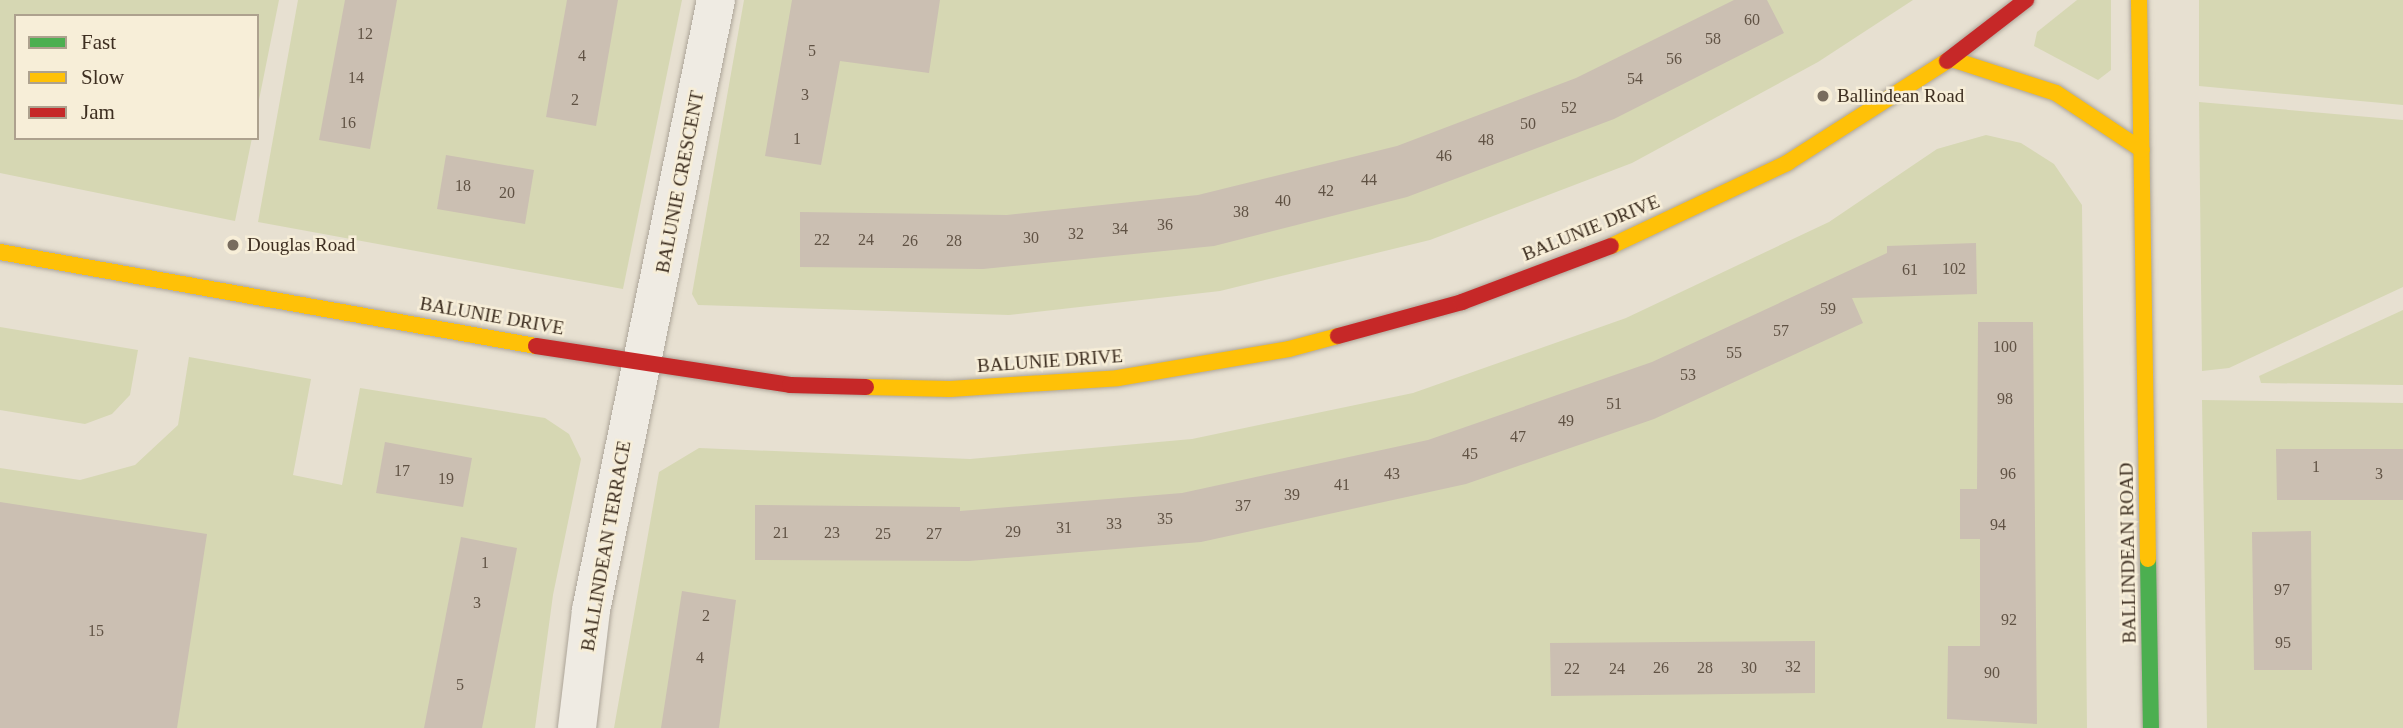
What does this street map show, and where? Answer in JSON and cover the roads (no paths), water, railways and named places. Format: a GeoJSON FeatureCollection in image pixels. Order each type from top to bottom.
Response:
{"type":"FeatureCollection","features":[{"type":"Feature","properties":{"kind":"street","name":"BALUNIE CRESCENT"},"geometry":{"type":"LineString","coordinates":[[642,365],[716,0]]}},
{"type":"Feature","properties":{"kind":"street","name":"BALUNIE DRIVE"},"geometry":{"type":"LineString","coordinates":[[0,252],[642,365],[790,385],[950,389],[1118,378],[1289,349],[1462,302],[1618,243],[1787,163],[1951,59],[2026,0]]}},
{"type":"Feature","properties":{"kind":"street","name":"BALLINDEAN ROAD"},"geometry":{"type":"LineString","coordinates":[[2139,0],[2151,728]]}},
{"type":"Feature","properties":{"kind":"street"},"geometry":{"type":"LineString","coordinates":[[1951,59],[2056,93],[2142,150]]}},
{"type":"Feature","properties":{"kind":"street","name":"BALLINDEAN TERRACE"},"geometry":{"type":"LineString","coordinates":[[577,728],[591,610],[642,365]]}},
{"type":"Feature","properties":{"kind":"place","name":"Ballindean Road"},"geometry":{"type":"Point","coordinates":[1823,96]}},
{"type":"Feature","properties":{"kind":"place","name":"Douglas Road"},"geometry":{"type":"Point","coordinates":[233,245]}}]}
